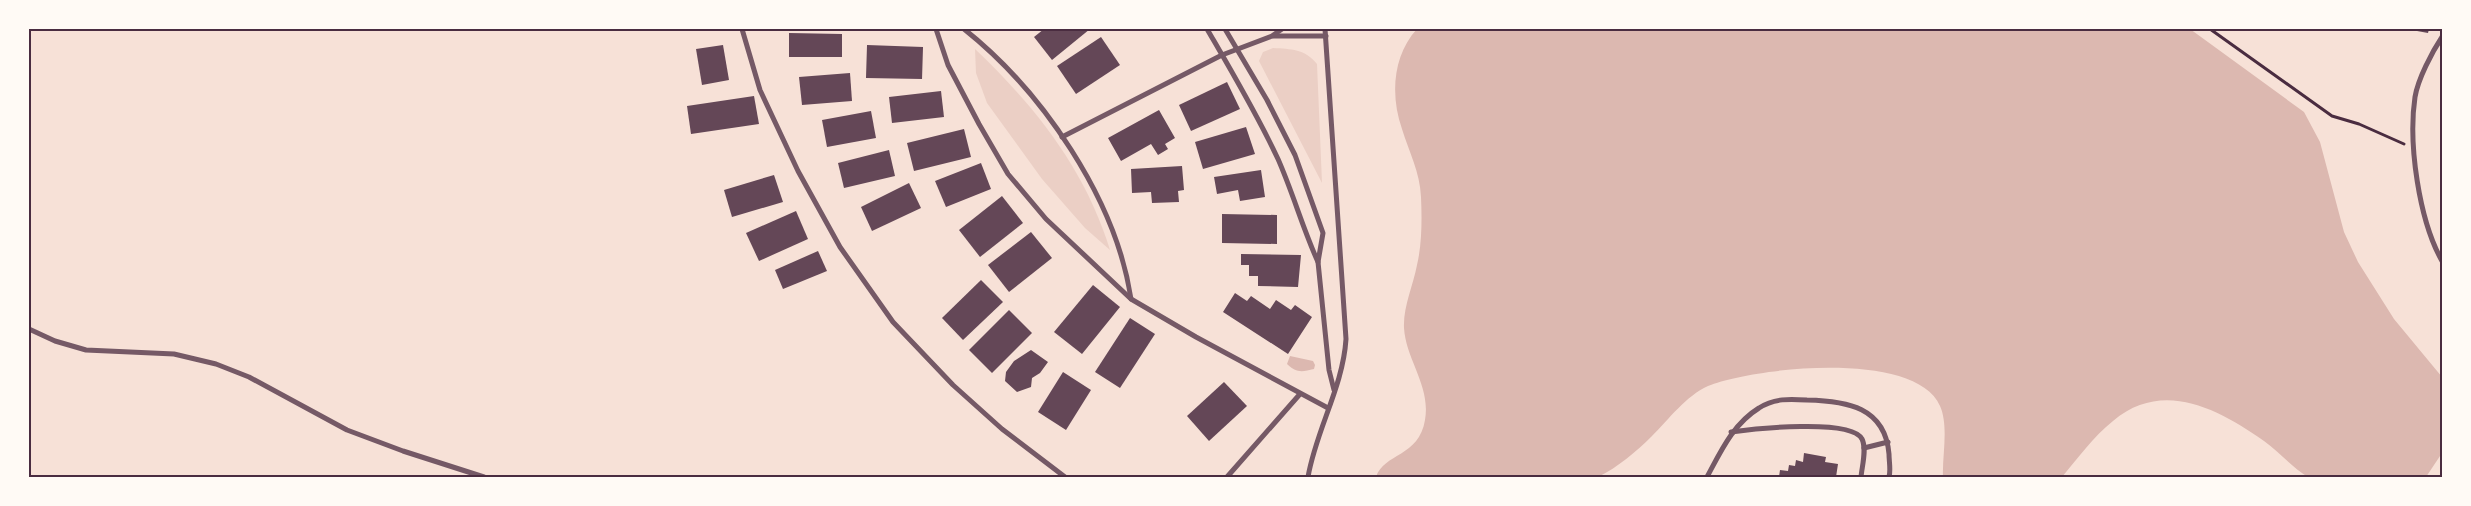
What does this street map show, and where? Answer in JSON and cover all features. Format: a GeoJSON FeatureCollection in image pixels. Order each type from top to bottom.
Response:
{"type":"FeatureCollection","features":[{"type":"Feature","properties":{"kind":"street"},"geometry":{"type":"LineString","coordinates":[[742,29],[760,90],[798,171],[840,247],[893,322],[953,385],[1002,429],[1065,477]]}},
{"type":"Feature","properties":{"kind":"street"},"geometry":{"type":"LineString","coordinates":[[936,29],[948,65],[1008,174],[1046,220],[1131,299],[1328,408]]}},
{"type":"Feature","properties":{"kind":"street"},"geometry":{"type":"LineString","coordinates":[[964,29],[995,56],[1062,137],[1088,176],[1109,220],[1127,272],[1131,299]]}},
{"type":"Feature","properties":{"kind":"street"},"geometry":{"type":"LineString","coordinates":[[1207,29],[1253,106],[1278,161],[1305,234],[1318,262]]}},
{"type":"Feature","properties":{"kind":"street"},"geometry":{"type":"LineString","coordinates":[[1225,29],[1238,48],[1295,155],[1324,233],[1318,262],[1329,370],[1334,390]]}},
{"type":"Feature","properties":{"kind":"street"},"geometry":{"type":"LineString","coordinates":[[1062,137],[1222,55],[1272,36],[1282,29]]}},
{"type":"Feature","properties":{"kind":"street"},"geometry":{"type":"LineString","coordinates":[[1308,477],[1312,456],[1334,390],[1341,375],[1346,339],[1326,29]]}},
{"type":"Feature","properties":{"kind":"street"},"geometry":{"type":"LineString","coordinates":[[1272,36],[1326,36]]}},
{"type":"Feature","properties":{"kind":"street"},"geometry":{"type":"LineString","coordinates":[[2442,38],[2433,52],[2415,96],[2414,148],[2426,223],[2442,261]]}},
{"type":"Feature","properties":{"kind":"street"},"geometry":{"type":"LineString","coordinates":[[29,329],[55,341],[86,350],[174,354],[216,364],[249,377],[347,430],[403,452],[484,477]]}},
{"type":"Feature","properties":{"kind":"street"},"geometry":{"type":"LineString","coordinates":[[1227,477],[1300,394]]}},
{"type":"Feature","properties":{"kind":"street"},"geometry":{"type":"LineString","coordinates":[[1707,477],[1731,432],[1759,408],[1773,401],[1784,399],[1834,401],[1857,406],[1872,417],[1882,428],[1888,442],[1889,477]]}},
{"type":"Feature","properties":{"kind":"street"},"geometry":{"type":"LineString","coordinates":[[1731,432],[1812,426],[1852,431],[1862,439],[1864,448],[1861,477]]}},
{"type":"Feature","properties":{"kind":"street"},"geometry":{"type":"LineString","coordinates":[[1864,448],[1888,442]]}},
{"type":"Feature","properties":{"kind":"path"},"geometry":{"type":"LineString","coordinates":[[2210,29],[2332,116],[2359,124],[2414,148]]}},
{"type":"Feature","properties":{"kind":"shaded area"},"geometry":{"type":"Polygon","coordinates":[[[1417,29],[2190,29],[2304,112],[2320,142],[2344,232],[2358,262],[2394,319],[2442,377],[2442,453],[2426,477],[2345,479],[2308,477],[2264,441],[2228,418],[2190,403],[2171,400],[2151,402],[2132,408],[2113,421],[2092,441],[2062,477],[1943,477],[1945,432],[1943,414],[1940,406],[1925,388],[1900,377],[1868,370],[1832,368],[1795,369],[1760,373],[1708,386],[1685,402],[1633,453],[1613,469],[1598,477],[1376,477],[1386,463],[1409,448],[1416,441],[1422,432],[1425,420],[1425,396],[1409,351],[1404,328],[1407,304],[1420,249],[1420,188],[1398,116],[1395,89],[1396,76],[1403,51],[1417,29]]]}},
{"type":"Feature","properties":{"kind":"shaded area"},"geometry":{"type":"Polygon","coordinates":[[[1273,48],[1303,53],[1308,55],[1317,64],[1322,183],[1259,61],[1263,52],[1273,48]]]}},
{"type":"Feature","properties":{"kind":"shaded area"},"geometry":{"type":"Polygon","coordinates":[[[975,49],[1018,93],[1056,141],[1087,193],[1100,220],[1110,250],[1085,228],[1042,179],[987,103],[976,73],[975,49]]]}},
{"type":"Feature","properties":{"kind":"shaded area"},"geometry":{"type":"Polygon","coordinates":[[[1290,356],[1313,361],[1314,369],[1303,371],[1293,369],[1287,364],[1290,356]]]}},
{"type":"Feature","properties":{"kind":"building"},"geometry":{"type":"Polygon","coordinates":[[[1044,29],[1090,29],[1052,60],[1034,37],[1044,29]]]}},
{"type":"Feature","properties":{"kind":"building"},"geometry":{"type":"Polygon","coordinates":[[[2406,29],[2429,29],[2428,33],[2406,29]]]}},
{"type":"Feature","properties":{"kind":"building"},"geometry":{"type":"Polygon","coordinates":[[[789,33],[842,34],[842,57],[789,57],[789,33]]]}},
{"type":"Feature","properties":{"kind":"building"},"geometry":{"type":"Polygon","coordinates":[[[1101,37],[1120,65],[1076,94],[1057,66],[1101,37]]]}},
{"type":"Feature","properties":{"kind":"building"},"geometry":{"type":"Polygon","coordinates":[[[723,45],[729,80],[702,85],[696,49],[723,45]]]}},
{"type":"Feature","properties":{"kind":"building"},"geometry":{"type":"Polygon","coordinates":[[[867,45],[923,47],[922,79],[866,78],[867,45]]]}},
{"type":"Feature","properties":{"kind":"building"},"geometry":{"type":"Polygon","coordinates":[[[850,73],[852,101],[802,105],[799,77],[850,73]]]}},
{"type":"Feature","properties":{"kind":"building"},"geometry":{"type":"Polygon","coordinates":[[[1227,82],[1240,109],[1191,131],[1179,105],[1227,82]]]}},
{"type":"Feature","properties":{"kind":"building"},"geometry":{"type":"Polygon","coordinates":[[[941,91],[944,117],[892,123],[889,97],[941,91]]]}},
{"type":"Feature","properties":{"kind":"building"},"geometry":{"type":"Polygon","coordinates":[[[754,96],[759,124],[691,134],[687,106],[754,96]]]}},
{"type":"Feature","properties":{"kind":"building"},"geometry":{"type":"Polygon","coordinates":[[[1159,110],[1175,138],[1165,144],[1168,149],[1158,155],[1151,144],[1121,161],[1108,138],[1159,110]]]}},
{"type":"Feature","properties":{"kind":"building"},"geometry":{"type":"Polygon","coordinates":[[[871,111],[876,138],[827,147],[822,120],[871,111]]]}},
{"type":"Feature","properties":{"kind":"building"},"geometry":{"type":"Polygon","coordinates":[[[1246,127],[1255,154],[1203,169],[1195,142],[1246,127]]]}},
{"type":"Feature","properties":{"kind":"building"},"geometry":{"type":"Polygon","coordinates":[[[964,129],[971,157],[914,171],[907,143],[964,129]]]}},
{"type":"Feature","properties":{"kind":"building"},"geometry":{"type":"Polygon","coordinates":[[[889,150],[895,176],[844,188],[838,163],[889,150]]]}},
{"type":"Feature","properties":{"kind":"building"},"geometry":{"type":"Polygon","coordinates":[[[981,163],[991,189],[946,207],[935,181],[981,163]]]}},
{"type":"Feature","properties":{"kind":"building"},"geometry":{"type":"Polygon","coordinates":[[[1182,166],[1184,190],[1178,191],[1179,202],[1152,203],[1151,192],[1132,193],[1131,169],[1182,166]]]}},
{"type":"Feature","properties":{"kind":"building"},"geometry":{"type":"Polygon","coordinates":[[[1261,170],[1265,197],[1240,201],[1238,190],[1217,194],[1214,177],[1261,170]]]}},
{"type":"Feature","properties":{"kind":"building"},"geometry":{"type":"Polygon","coordinates":[[[774,175],[783,202],[732,217],[724,190],[774,175]]]}},
{"type":"Feature","properties":{"kind":"building"},"geometry":{"type":"Polygon","coordinates":[[[909,183],[921,208],[872,231],[861,207],[909,183]]]}},
{"type":"Feature","properties":{"kind":"building"},"geometry":{"type":"Polygon","coordinates":[[[1002,196],[1023,223],[980,257],[959,230],[1002,196]]]}},
{"type":"Feature","properties":{"kind":"building"},"geometry":{"type":"Polygon","coordinates":[[[796,211],[808,239],[759,261],[746,233],[796,211]]]}},
{"type":"Feature","properties":{"kind":"building"},"geometry":{"type":"Polygon","coordinates":[[[1222,214],[1277,215],[1277,244],[1222,243],[1222,214]]]}},
{"type":"Feature","properties":{"kind":"building"},"geometry":{"type":"Polygon","coordinates":[[[1031,232],[1052,258],[1009,292],[988,265],[1031,232]]]}},
{"type":"Feature","properties":{"kind":"building"},"geometry":{"type":"Polygon","coordinates":[[[818,251],[827,271],[783,289],[775,270],[818,251]]]}},
{"type":"Feature","properties":{"kind":"building"},"geometry":{"type":"Polygon","coordinates":[[[1241,254],[1301,255],[1298,287],[1258,286],[1258,276],[1249,276],[1249,265],[1241,265],[1241,254]]]}},
{"type":"Feature","properties":{"kind":"building"},"geometry":{"type":"Polygon","coordinates":[[[981,280],[1003,302],[963,340],[942,318],[981,280]]]}},
{"type":"Feature","properties":{"kind":"building"},"geometry":{"type":"Polygon","coordinates":[[[1093,285],[1120,307],[1082,354],[1054,332],[1093,285]]]}},
{"type":"Feature","properties":{"kind":"building"},"geometry":{"type":"Polygon","coordinates":[[[1235,293],[1247,301],[1251,296],[1270,309],[1276,300],[1291,310],[1295,305],[1312,317],[1288,354],[1223,312],[1235,293]]]}},
{"type":"Feature","properties":{"kind":"building"},"geometry":{"type":"Polygon","coordinates":[[[1009,310],[1032,333],[992,373],[969,350],[1009,310]]]}},
{"type":"Feature","properties":{"kind":"building"},"geometry":{"type":"Polygon","coordinates":[[[1130,318],[1155,334],[1120,388],[1095,372],[1130,318]]]}},
{"type":"Feature","properties":{"kind":"building"},"geometry":{"type":"Polygon","coordinates":[[[1031,350],[1048,362],[1040,373],[1032,378],[1031,387],[1017,392],[1005,381],[1006,372],[1014,361],[1031,350]]]}},
{"type":"Feature","properties":{"kind":"building"},"geometry":{"type":"Polygon","coordinates":[[[1063,372],[1091,390],[1066,430],[1038,412],[1063,372]]]}},
{"type":"Feature","properties":{"kind":"building"},"geometry":{"type":"Polygon","coordinates":[[[1224,382],[1247,406],[1209,441],[1187,416],[1224,382]]]}},
{"type":"Feature","properties":{"kind":"building"},"geometry":{"type":"Polygon","coordinates":[[[1804,453],[1826,457],[1825,462],[1838,464],[1836,477],[1779,477],[1780,470],[1788,471],[1789,465],[1795,466],[1796,460],[1803,462],[1804,453]]]}}]}
